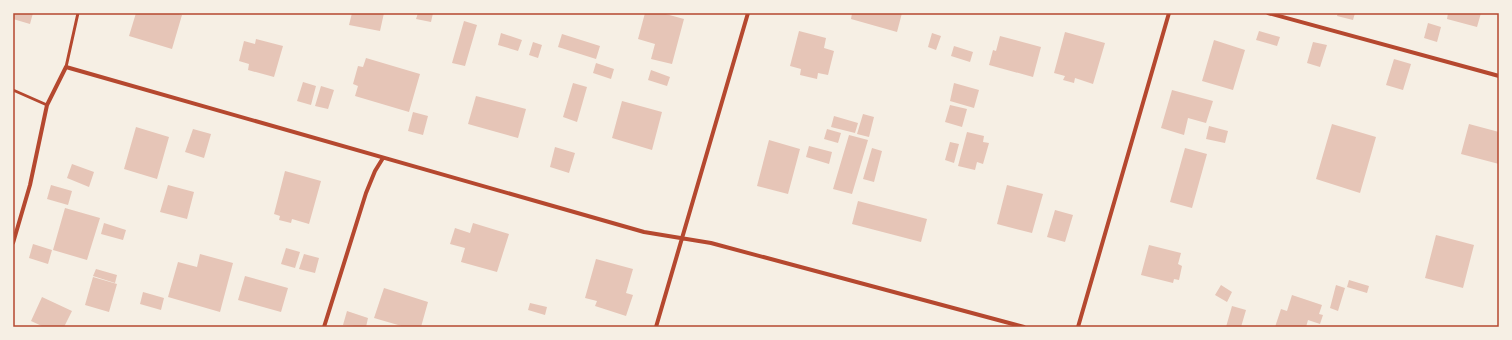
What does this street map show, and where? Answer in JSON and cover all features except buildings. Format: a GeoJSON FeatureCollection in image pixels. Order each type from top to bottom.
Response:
{"type":"FeatureCollection","features":[{"type":"Feature","properties":{"kind":"street"},"geometry":{"type":"LineString","coordinates":[[656,327],[748,13]]}},
{"type":"Feature","properties":{"kind":"street"},"geometry":{"type":"LineString","coordinates":[[1078,327],[1169,13]]}},
{"type":"Feature","properties":{"kind":"street"},"geometry":{"type":"LineString","coordinates":[[1268,13],[1499,76]]}},
{"type":"Feature","properties":{"kind":"street"},"geometry":{"type":"LineString","coordinates":[[13,243],[30,186],[47,105],[66,67],[644,232],[711,244],[1024,327]]}},
{"type":"Feature","properties":{"kind":"street"},"geometry":{"type":"LineString","coordinates":[[324,327],[366,193],[375,171],[383,158]]}},
{"type":"Feature","properties":{"kind":"lane"},"geometry":{"type":"LineString","coordinates":[[66,67],[78,13]]}},
{"type":"Feature","properties":{"kind":"lane"},"geometry":{"type":"LineString","coordinates":[[13,90],[47,105]]}}]}
